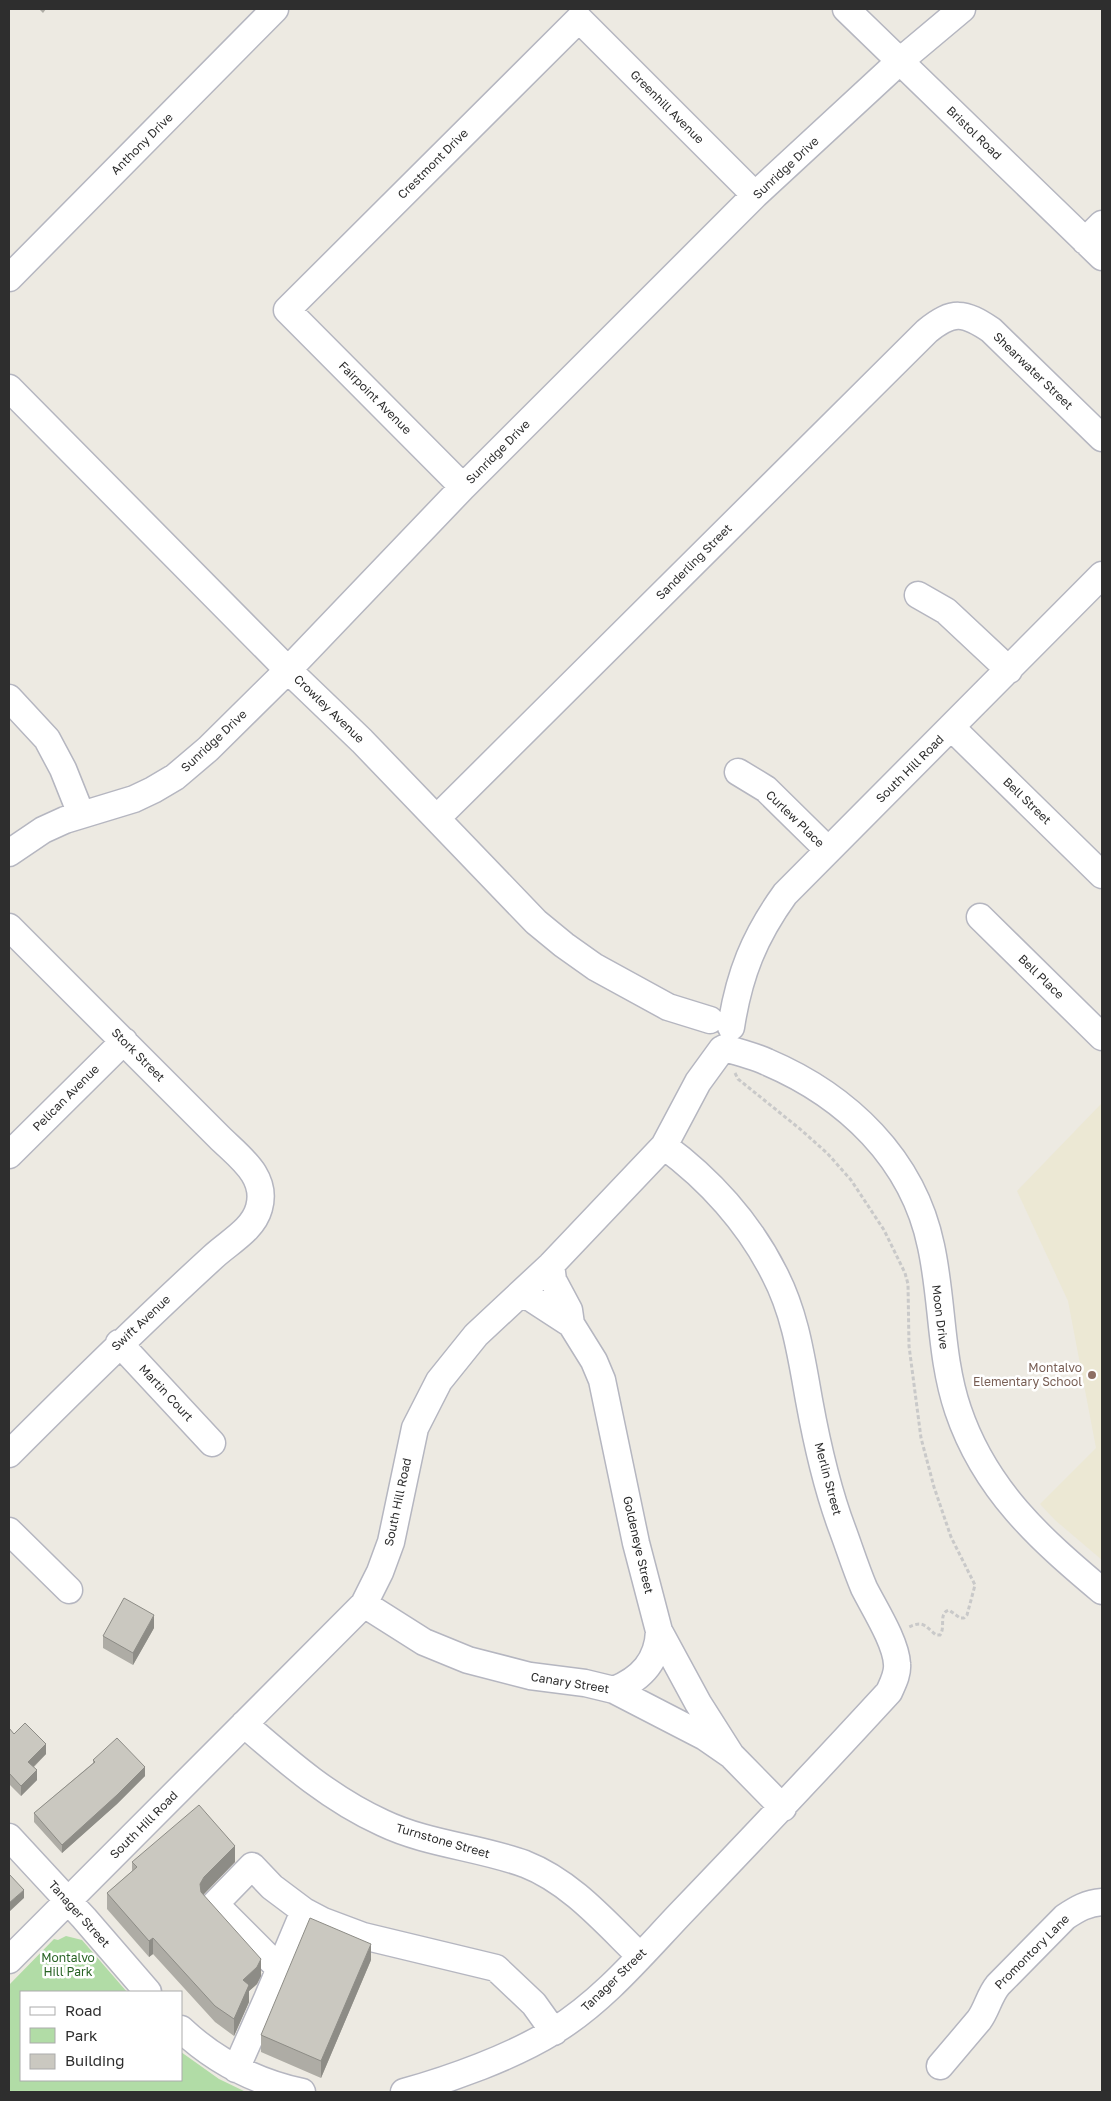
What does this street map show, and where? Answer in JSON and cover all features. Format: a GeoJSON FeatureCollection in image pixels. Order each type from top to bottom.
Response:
{"type":"FeatureCollection","features":[{"type":"Feature","properties":{"kind":"street","name":"Anthony Drive"},"geometry":{"type":"LineString","coordinates":[[9,278],[275,9]]}},
{"type":"Feature","properties":{"kind":"street","name":"Bristol Road"},"geometry":{"type":"LineString","coordinates":[[846,9],[900,62],[1097,240]]}},
{"type":"Feature","properties":{"kind":"street","name":"Sunridge Drive"},"geometry":{"type":"LineString","coordinates":[[9,853],[43,830],[81,814],[134,799],[175,777],[208,750],[288,670],[463,487],[755,196],[900,62],[962,9]]}},
{"type":"Feature","properties":{"kind":"street","name":"Greenhill Avenue"},"geometry":{"type":"LineString","coordinates":[[579,19],[755,196]]}},
{"type":"Feature","properties":{"kind":"street","name":"Crestmont Drive"},"geometry":{"type":"LineString","coordinates":[[287,310],[579,19]]}},
{"type":"Feature","properties":{"kind":"street","name":"Fairpoint Avenue"},"geometry":{"type":"LineString","coordinates":[[287,310],[463,487]]}},
{"type":"Feature","properties":{"kind":"street","name":"Shearwater Street"},"geometry":{"type":"LineString","coordinates":[[956,315],[971,318],[991,330],[1102,438]]}},
{"type":"Feature","properties":{"kind":"street","name":"Sanderling Street"},"geometry":{"type":"LineString","coordinates":[[437,818],[927,331],[946,317],[956,315]]}},
{"type":"Feature","properties":{"kind":"street","name":"Crowley Avenue"},"geometry":{"type":"LineString","coordinates":[[9,388],[288,670],[362,741],[536,922],[564,946],[595,967],[668,1007],[719,1038]]}},
{"type":"Feature","properties":{"kind":"street","name":"South Hill Road"},"geometry":{"type":"LineString","coordinates":[[9,1960],[364,1604],[380,1572],[391,1542],[410,1447],[423,1409],[466,1347],[551,1265],[664,1146],[719,1038],[740,979],[769,916],[785,894],[1102,575]]}},
{"type":"Feature","properties":{"kind":"street"},"geometry":{"type":"LineString","coordinates":[[918,595],[946,612],[1008,670]]}},
{"type":"Feature","properties":{"kind":"street"},"geometry":{"type":"LineString","coordinates":[[9,698],[47,739],[57,756],[81,814]]}},
{"type":"Feature","properties":{"kind":"street","name":"Bell Street"},"geometry":{"type":"LineString","coordinates":[[951,727],[1102,875]]}},
{"type":"Feature","properties":{"kind":"street","name":"Curlew Place"},"geometry":{"type":"LineString","coordinates":[[738,772],[766,790],[828,850]]}},
{"type":"Feature","properties":{"kind":"street","name":"Bell Place"},"geometry":{"type":"LineString","coordinates":[[980,917],[1102,1038]]}},
{"type":"Feature","properties":{"kind":"street","name":"Stork Street"},"geometry":{"type":"LineString","coordinates":[[9,928],[219,1137],[243,1158],[252,1169],[260,1188]]}},
{"type":"Feature","properties":{"kind":"street","name":"Moon Drive"},"geometry":{"type":"LineString","coordinates":[[719,1038],[810,1083],[834,1099],[856,1117],[880,1141],[898,1166],[922,1214],[932,1247],[948,1374],[958,1411],[975,1451],[996,1486],[1016,1512],[1056,1553],[1102,1591]]}},
{"type":"Feature","properties":{"kind":"street","name":"Pelican Avenue"},"geometry":{"type":"LineString","coordinates":[[9,1155],[124,1041]]}},
{"type":"Feature","properties":{"kind":"street","name":"Merlin Street"},"geometry":{"type":"LineString","coordinates":[[664,1146],[710,1184],[758,1243],[790,1306],[799,1340],[822,1464],[841,1526],[864,1587],[894,1651],[897,1665],[895,1680],[889,1692],[783,1808]]}},
{"type":"Feature","properties":{"kind":"street","name":"Swift Avenue"},"geometry":{"type":"LineString","coordinates":[[9,1454],[120,1343],[216,1254],[246,1230],[259,1210],[260,1188]]}},
{"type":"Feature","properties":{"kind":"street","name":"Goldeneye Street"},"geometry":{"type":"LineString","coordinates":[[551,1265],[553,1280],[568,1310],[571,1324],[594,1361],[602,1380],[636,1543],[660,1631],[698,1704],[731,1755]]}},
{"type":"Feature","properties":{"kind":"street","name":"Goldeneye Street"},"geometry":{"type":"LineString","coordinates":[[520,1295],[531,1298],[571,1324]]}},
{"type":"Feature","properties":{"kind":"street","name":"Martin Court"},"geometry":{"type":"LineString","coordinates":[[120,1343],[212,1443]]}},
{"type":"Feature","properties":{"kind":"street"},"geometry":{"type":"LineString","coordinates":[[9,1531],[69,1590]]}},
{"type":"Feature","properties":{"kind":"street","name":"Canary Street"},"geometry":{"type":"LineString","coordinates":[[364,1604],[424,1642],[468,1660],[530,1676],[585,1683],[614,1690],[705,1737],[731,1755],[783,1808]]}},
{"type":"Feature","properties":{"kind":"street"},"geometry":{"type":"LineString","coordinates":[[614,1690],[633,1680],[656,1655],[660,1631]]}},
{"type":"Feature","properties":{"kind":"street","name":"Turnstone Street"},"geometry":{"type":"LineString","coordinates":[[244,1724],[317,1785],[348,1805],[384,1824],[422,1837],[526,1865],[554,1879],[582,1899],[640,1956]]}},
{"type":"Feature","properties":{"kind":"street","name":"Tanager Street"},"geometry":{"type":"LineString","coordinates":[[404,2092],[474,2068],[523,2048],[554,2032],[580,2013],[640,1956],[783,1808]]}},
{"type":"Feature","properties":{"kind":"street","name":"Tanager Street"},"geometry":{"type":"LineString","coordinates":[[9,1837],[147,1991]]}},
{"type":"Feature","properties":{"kind":"street"},"geometry":{"type":"LineString","coordinates":[[280,1969],[215,1904],[252,1866],[279,1892],[304,1911],[323,1921],[363,1936],[496,1968],[534,2004],[554,2032]]}},
{"type":"Feature","properties":{"kind":"street","name":"Promontory Lane"},"geometry":{"type":"LineString","coordinates":[[940,2066],[979,2020],[984,2013],[990,1995],[998,1985],[1065,1917],[1091,1903],[1102,1902]]}},
{"type":"Feature","properties":{"kind":"street"},"geometry":{"type":"LineString","coordinates":[[236,2068],[304,1911]]}},
{"type":"Feature","properties":{"kind":"street"},"geometry":{"type":"LineString","coordinates":[[182,2030],[206,2049],[249,2076],[302,2092]]}},
{"type":"Feature","properties":{"kind":"path"},"geometry":{"type":"LineString","coordinates":[[719,1038],[738,1079],[827,1153],[851,1180],[884,1230],[905,1273],[908,1284],[909,1346],[921,1438],[934,1487],[951,1537],[975,1584],[967,1615],[964,1618],[960,1618],[949,1610],[946,1611],[943,1614],[943,1632],[940,1635],[936,1635],[922,1623],[917,1623],[888,1638]]}},
{"type":"Feature","properties":{"kind":"path"},"geometry":{"type":"LineString","coordinates":[[908,1284],[917,1282]]}},
{"type":"Feature","properties":{"kind":"shaded area","name":"Montalvo Elementary School"},"geometry":{"type":"Polygon","coordinates":[[[1102,1103],[1102,1560],[1055,1520],[1040,1504],[1096,1448],[1068,1301],[1017,1191],[1102,1103]]]}},
{"type":"Feature","properties":{"kind":"green space","name":"Montalvo Hill Park"},"geometry":{"type":"Polygon","coordinates":[[[66,1936],[82,1940],[126,1991],[20,1991],[20,2081],[182,2081],[182,2053],[219,2079],[246,2092],[9,2092],[9,1985],[54,1939],[58,1940],[66,1936]]]}},
{"type":"Feature","properties":{"kind":"building"},"geometry":{"type":"Polygon","coordinates":[[[124,1598],[154,1615],[133,1653],[103,1636],[124,1598]]]}},
{"type":"Feature","properties":{"kind":"building"},"geometry":{"type":"Polygon","coordinates":[[[25,1723],[46,1744],[28,1762],[37,1770],[21,1786],[9,1773],[9,1728],[14,1734],[25,1723]]]}},
{"type":"Feature","properties":{"kind":"building"},"geometry":{"type":"Polygon","coordinates":[[[117,1738],[145,1767],[62,1845],[34,1813],[95,1762],[93,1760],[117,1738]]]}},
{"type":"Feature","properties":{"kind":"building"},"geometry":{"type":"Polygon","coordinates":[[[199,1805],[235,1846],[204,1877],[200,1884],[201,1892],[261,1959],[257,1967],[243,1980],[249,1985],[234,2019],[215,2006],[153,1938],[149,1941],[107,1893],[137,1867],[132,1862],[199,1805]]]}},
{"type":"Feature","properties":{"kind":"building"},"geometry":{"type":"Polygon","coordinates":[[[9,1874],[24,1890],[9,1903],[9,1874]]]}},
{"type":"Feature","properties":{"kind":"building"},"geometry":{"type":"Polygon","coordinates":[[[310,1918],[371,1944],[321,2061],[261,2035],[310,1918]]]}},
{"type":"Feature","properties":{"kind":"place","name":"Montalvo Elementary School"},"geometry":{"type":"Point","coordinates":[1092,1375]}}]}
